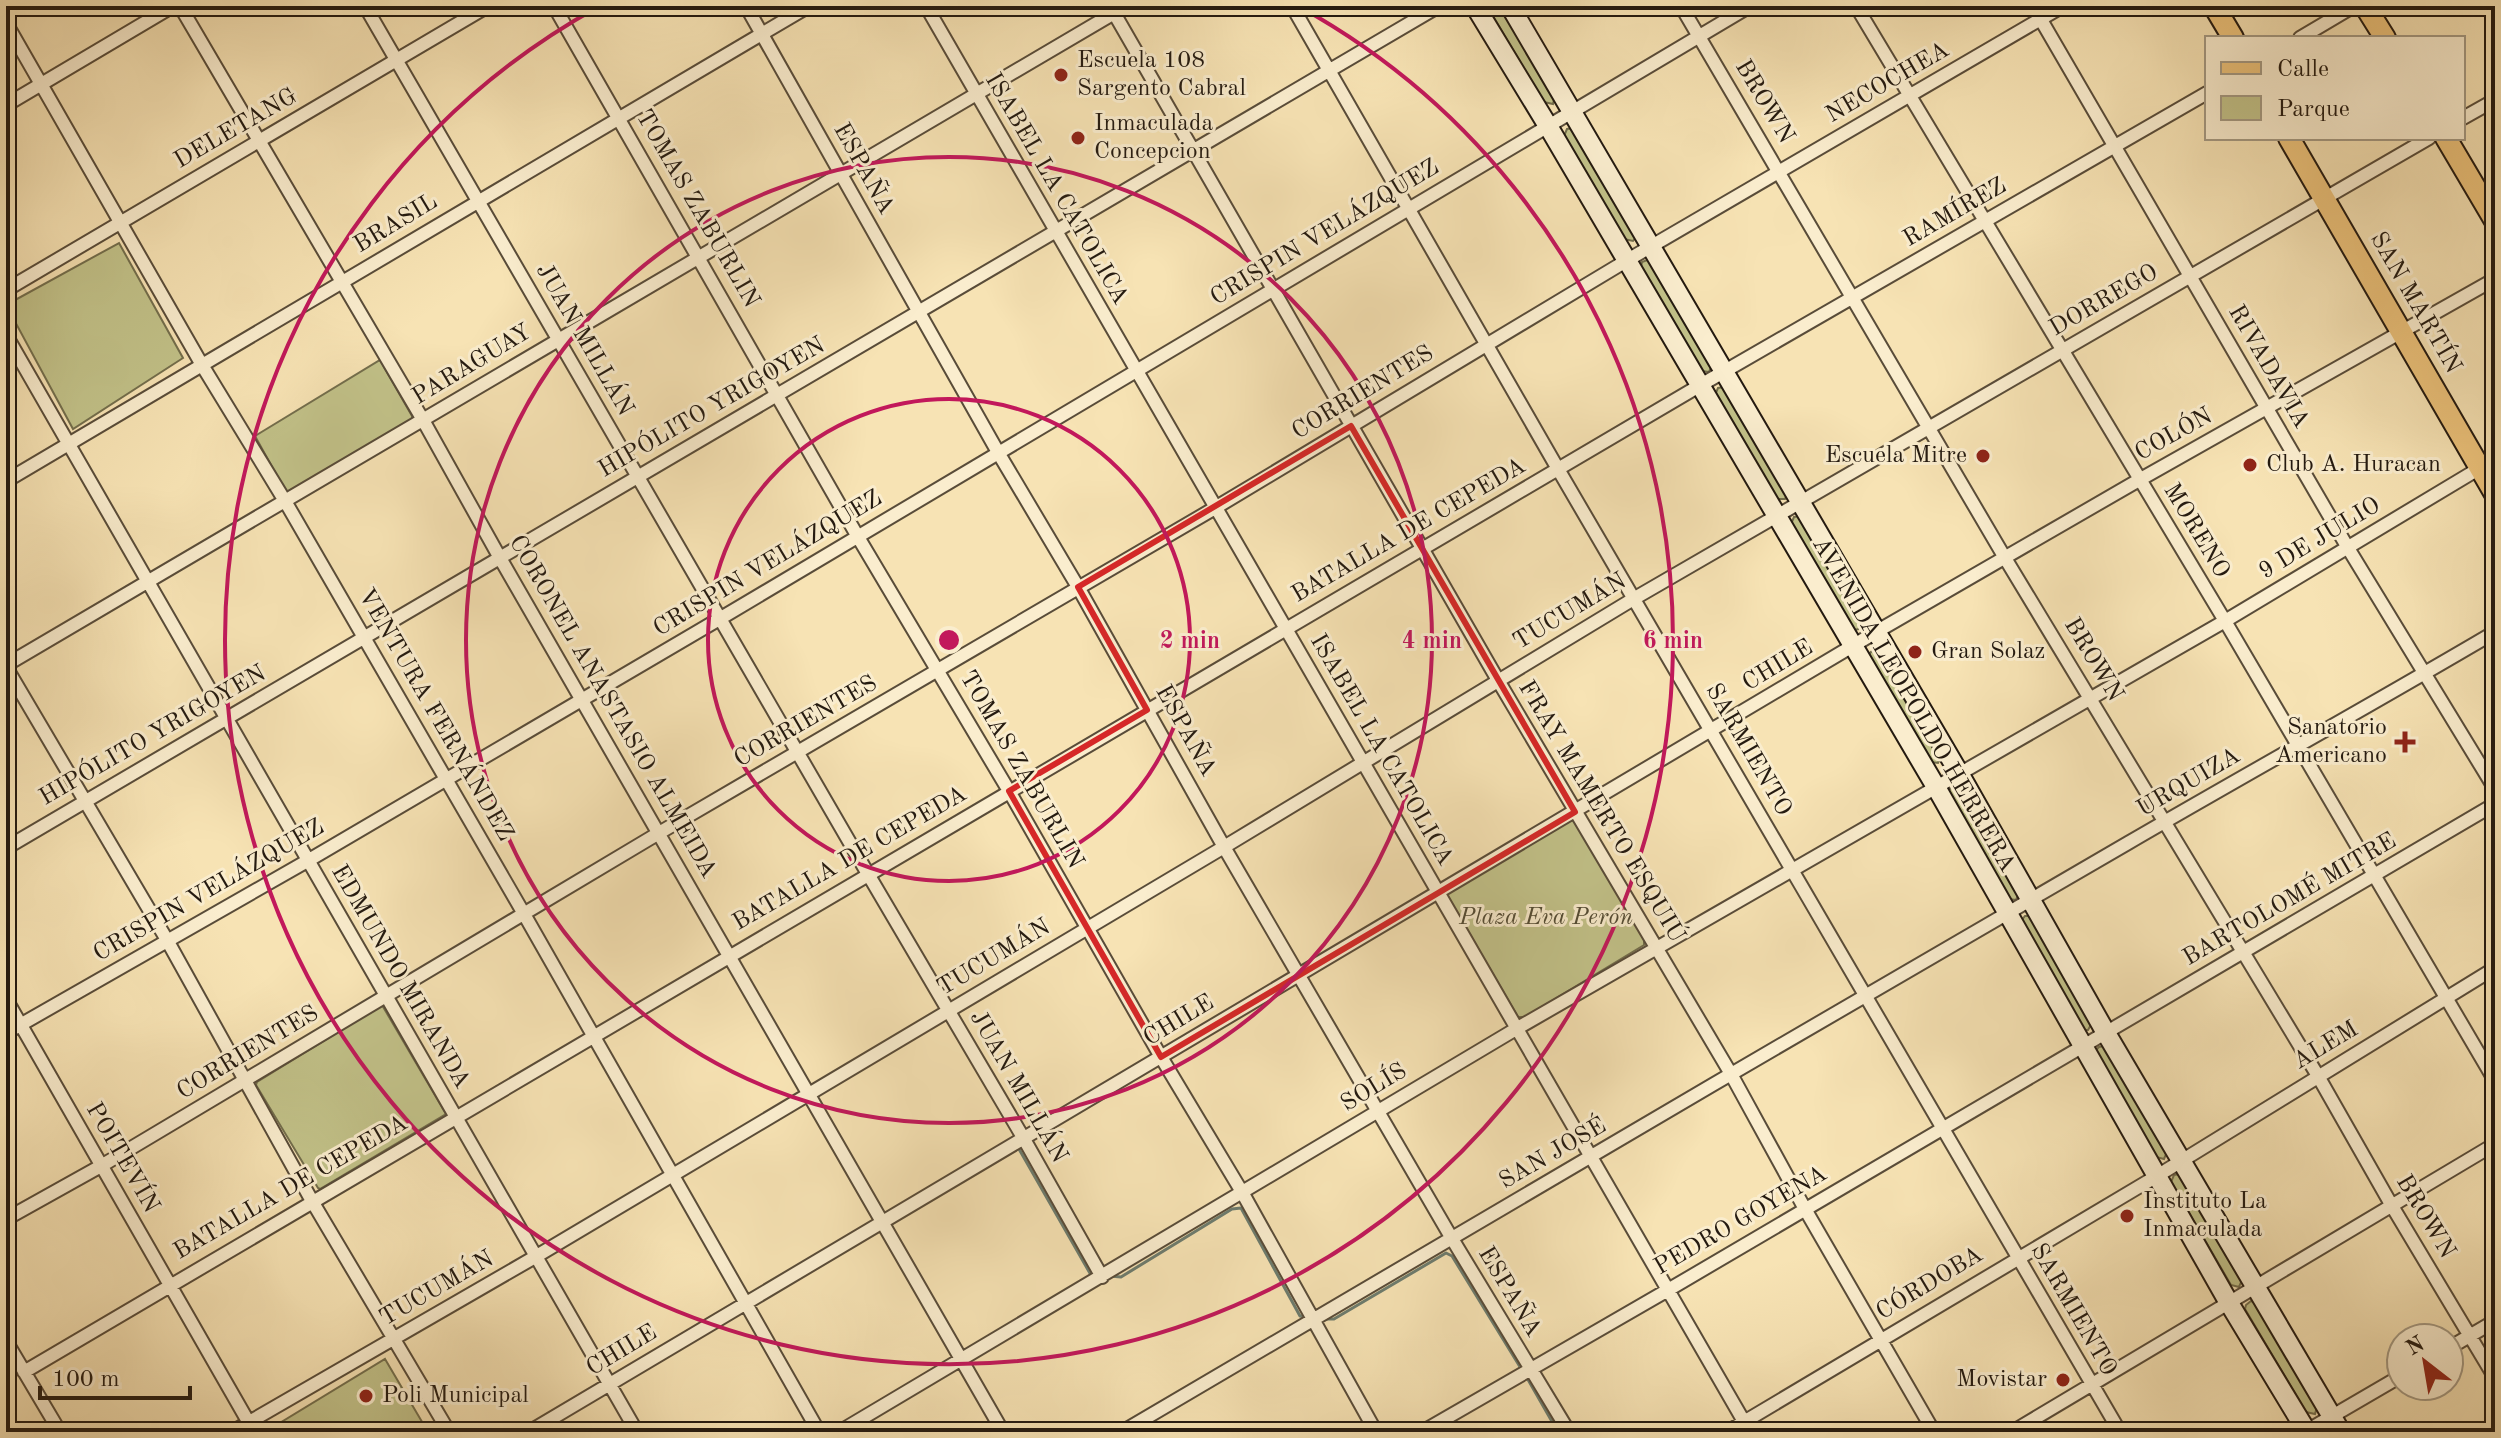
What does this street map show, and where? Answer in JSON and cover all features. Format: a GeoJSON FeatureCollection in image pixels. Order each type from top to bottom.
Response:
{"type":"FeatureCollection","features":[{"type":"Feature","properties":{"kind":"main road"},"geometry":{"type":"LineString","coordinates":[[2214,6],[2232,36]]}},
{"type":"Feature","properties":{"kind":"main road"},"geometry":{"type":"LineString","coordinates":[[2365,6],[2384,36]]}},
{"type":"Feature","properties":{"kind":"main road","name":"SAN MARTÍN"},"geometry":{"type":"LineString","coordinates":[[2290,140],[2402,332],[2488,464],[2495,494]]}},
{"type":"Feature","properties":{"kind":"main road"},"geometry":{"type":"LineString","coordinates":[[2447,140],[2495,221]]}},
{"type":"Feature","properties":{"kind":"street"},"geometry":{"type":"LineString","coordinates":[[6,105],[173,6]]}},
{"type":"Feature","properties":{"kind":"street","name":"CORONEL ANASTASIO ALMEIDA"},"geometry":{"type":"LineString","coordinates":[[180,6],[423,420],[1003,1432]]}},
{"type":"Feature","properties":{"kind":"street","name":"JUAN MILLÁN"},"geometry":{"type":"LineString","coordinates":[[365,6],[1102,1277]]}},
{"type":"Feature","properties":{"kind":"street","name":"DELETANG"},"geometry":{"type":"LineString","coordinates":[[6,290],[488,6]]}},
{"type":"Feature","properties":{"kind":"street","name":"TOMAS ZABURLIN"},"geometry":{"type":"LineString","coordinates":[[554,6],[858,537],[1242,1192],[1376,1432]]}},
{"type":"Feature","properties":{"kind":"street","name":"ESPAÑA"},"geometry":{"type":"LineString","coordinates":[[746,6],[1224,847],[1451,1237],[1569,1432]]}},
{"type":"Feature","properties":{"kind":"street","name":"BRASIL"},"geometry":{"type":"LineString","coordinates":[[6,481],[809,6]]}},
{"type":"Feature","properties":{"kind":"street","name":"ISABEL LA CATOLICA"},"geometry":{"type":"LineString","coordinates":[[926,6],[1747,1427]]}},
{"type":"Feature","properties":{"kind":"street","name":"SARMIENTO"},"geometry":{"type":"LineString","coordinates":[[1292,6],[1558,469],[2120,1432]]}},
{"type":"Feature","properties":{"kind":"street","name":"HIPÓLITO YRIGOYEN"},"geometry":{"type":"LineString","coordinates":[[6,848],[1439,6]]}},
{"type":"Feature","properties":{"kind":"street","name":"AVENIDA LEOPOLDO HERRERA"},"geometry":{"type":"LineString","coordinates":[[1475,6],[1936,787],[2082,1047],[2306,1432]]}},
{"type":"Feature","properties":{"kind":"street","name":"AVENIDA LEOPOLDO HERRERA"},"geometry":{"type":"LineString","coordinates":[[1510,6],[2336,1424]]}},
{"type":"Feature","properties":{"kind":"street","name":"BROWN"},"geometry":{"type":"LineString","coordinates":[[1681,6],[2005,558],[2244,952],[2495,1378]]}},
{"type":"Feature","properties":{"kind":"street","name":"CRISPIN VELÁZQUEZ"},"geometry":{"type":"LineString","coordinates":[[6,1033],[309,860],[721,618],[1750,6]]}},
{"type":"Feature","properties":{"kind":"street","name":"MORENO"},"geometry":{"type":"LineString","coordinates":[[1856,6],[2225,621],[2495,1081]]}},
{"type":"Feature","properties":{"kind":"street","name":"RIVADAVIA"},"geometry":{"type":"LineString","coordinates":[[2033,6],[2348,548],[2495,789]]}},
{"type":"Feature","properties":{"kind":"street","name":"NECOCHEA"},"geometry":{"type":"LineString","coordinates":[[1626,261],[2063,6]]}},
{"type":"Feature","properties":{"kind":"street"},"geometry":{"type":"LineString","coordinates":[[2303,36],[2354,6]]}},
{"type":"Feature","properties":{"kind":"street","name":"PARAGUAY"},"geometry":{"type":"LineString","coordinates":[[6,666],[977,94],[1117,8]]}},
{"type":"Feature","properties":{"kind":"street","name":"FRAY MAMERTO ESQUIÚ"},"geometry":{"type":"LineString","coordinates":[[1117,8],[1193,151],[1499,682],[1731,1074],[1934,1432]]}},
{"type":"Feature","properties":{"kind":"street","name":"VENTURA FERNÁNDEZ"},"geometry":{"type":"LineString","coordinates":[[6,23],[202,365],[365,637],[674,1173],[819,1432]]}},
{"type":"Feature","properties":{"kind":"street","name":"RAMÍREZ"},"geometry":{"type":"LineString","coordinates":[[1724,371],[2205,94]]}},
{"type":"Feature","properties":{"kind":"street"},"geometry":{"type":"LineString","coordinates":[[2465,117],[2495,100]]}},
{"type":"Feature","properties":{"kind":"street","name":"DORREGO"},"geometry":{"type":"LineString","coordinates":[[1801,503],[2426,140]]}},
{"type":"Feature","properties":{"kind":"street","name":"CORRIENTES"},"geometry":{"type":"LineString","coordinates":[[6,1219],[101,1166],[659,833],[1215,508],[1626,261]]}},
{"type":"Feature","properties":{"kind":"street","name":"COLÓN"},"geometry":{"type":"LineString","coordinates":[[1876,632],[2495,279]]}},
{"type":"Feature","properties":{"kind":"street","name":"EDMUNDO MIRANDA"},"geometry":{"type":"LineString","coordinates":[[6,335],[637,1432]]}},
{"type":"Feature","properties":{"kind":"street","name":"BATALLA DE CEPEDA"},"geometry":{"type":"LineString","coordinates":[[24,1372],[1724,371]]}},
{"type":"Feature","properties":{"kind":"street","name":"9 DE JULIO"},"geometry":{"type":"LineString","coordinates":[[1936,787],[2225,621],[2488,464]]}},
{"type":"Feature","properties":{"kind":"street","name":"TUCUMÁN"},"geometry":{"type":"LineString","coordinates":[[232,1432],[535,1257],[1635,598],[1801,503]]}},
{"type":"Feature","properties":{"kind":"street","name":"CHILE"},"geometry":{"type":"LineString","coordinates":[[529,1432],[1876,632]]}},
{"type":"Feature","properties":{"kind":"street","name":"URQUIZA"},"geometry":{"type":"LineString","coordinates":[[2007,915],[2495,632]]}},
{"type":"Feature","properties":{"kind":"street"},"geometry":{"type":"LineString","coordinates":[[6,666],[167,940],[312,1201],[449,1432]]}},
{"type":"Feature","properties":{"kind":"street","name":"SOLÍS"},"geometry":{"type":"LineString","coordinates":[[839,1432],[1516,1029],[1936,787]]}},
{"type":"Feature","properties":{"kind":"street","name":"BARTOLOMÉ MITRE"},"geometry":{"type":"LineString","coordinates":[[2082,1047],[2495,804]]}},
{"type":"Feature","properties":{"kind":"street","name":"SAN JOSÉ"},"geometry":{"type":"LineString","coordinates":[[1122,1432],[1451,1237],[2007,915]]}},
{"type":"Feature","properties":{"kind":"street","name":"ALEM"},"geometry":{"type":"LineString","coordinates":[[2157,1176],[2495,968]]}},
{"type":"Feature","properties":{"kind":"street","name":"POITEVÍN"},"geometry":{"type":"LineString","coordinates":[[6,999],[249,1423]]}},
{"type":"Feature","properties":{"kind":"street","name":"PEDRO GOYENA"},"geometry":{"type":"LineString","coordinates":[[1422,1432],[2082,1047]]}},
{"type":"Feature","properties":{"kind":"street"},"geometry":{"type":"LineString","coordinates":[[2012,1432],[2495,1144]]}},
{"type":"Feature","properties":{"kind":"street","name":"CÓRDOBA"},"geometry":{"type":"LineString","coordinates":[[1727,1432],[1747,1427],[1881,1338],[2157,1176]]}},
{"type":"Feature","properties":{"kind":"street"},"geometry":{"type":"LineString","coordinates":[[2465,1339],[2495,1321]]}},
{"type":"Feature","properties":{"kind":"street"},"geometry":{"type":"LineString","coordinates":[[6,1341],[60,1432]]}},
{"type":"Feature","properties":{"kind":"street"},"geometry":{"type":"LineString","coordinates":[[2306,1432],[2336,1424],[2385,1388]]}},
{"type":"Feature","properties":{"kind":"highlighted area"},"geometry":{"type":"Polygon","coordinates":[[[1351,426],[1575,812],[1161,1057],[1009,791],[1147,710],[1078,587],[1351,426]]]}},
{"type":"Feature","properties":{"kind":"green space"},"geometry":{"type":"Polygon","coordinates":[[[1487,6],[1502,6],[1555,96],[1553,104],[1544,102],[1487,6]]]}},
{"type":"Feature","properties":{"kind":"green space"},"geometry":{"type":"Polygon","coordinates":[[[1573,128],[1636,237],[1633,241],[1624,239],[1564,136],[1567,129],[1573,128]]]}},
{"type":"Feature","properties":{"kind":"green space"},"geometry":{"type":"Polygon","coordinates":[[[119,243],[183,358],[73,429],[6,305],[119,243]]]}},
{"type":"Feature","properties":{"kind":"green space"},"geometry":{"type":"Polygon","coordinates":[[[1650,259],[1712,365],[1709,372],[1702,371],[1641,267],[1642,262],[1650,259]]]}},
{"type":"Feature","properties":{"kind":"green space"},"geometry":{"type":"Polygon","coordinates":[[[380,360],[412,421],[287,494],[255,436],[380,360]]]}},
{"type":"Feature","properties":{"kind":"green space"},"geometry":{"type":"Polygon","coordinates":[[[1724,387],[1788,492],[1785,499],[1777,499],[1715,395],[1718,388],[1724,387]]]}},
{"type":"Feature","properties":{"kind":"green space"},"geometry":{"type":"Polygon","coordinates":[[[1800,516],[1862,623],[1859,629],[1854,630],[1791,524],[1794,517],[1800,516]]]}},
{"type":"Feature","properties":{"kind":"green space"},"geometry":{"type":"Polygon","coordinates":[[[1877,650],[1941,756],[1938,763],[1931,762],[1868,655],[1877,650]]]}},
{"type":"Feature","properties":{"kind":"green space"},"geometry":{"type":"Polygon","coordinates":[[[1958,786],[2019,893],[2016,900],[2009,899],[1948,791],[1958,786]]]}},
{"type":"Feature","properties":{"kind":"green space","name":"Plaza Eva Perón"},"geometry":{"type":"Polygon","coordinates":[[[1570,819],[1576,822],[1644,936],[1644,945],[1525,1017],[1518,1017],[1447,895],[1448,890],[1570,819]]]}},
{"type":"Feature","properties":{"kind":"green space"},"geometry":{"type":"Polygon","coordinates":[[[2025,916],[2030,916],[2092,1023],[2088,1030],[2083,1030],[2021,921],[2025,916]]]}},
{"type":"Feature","properties":{"kind":"green space"},"geometry":{"type":"Polygon","coordinates":[[[382,1005],[446,1114],[320,1189],[257,1082],[382,1005]]]}},
{"type":"Feature","properties":{"kind":"green space"},"geometry":{"type":"Polygon","coordinates":[[[2104,1046],[2167,1152],[2164,1159],[2156,1157],[2095,1051],[2104,1046]]]}},
{"type":"Feature","properties":{"kind":"green space"},"geometry":{"type":"Polygon","coordinates":[[[2180,1174],[2242,1280],[2239,1287],[2231,1285],[2171,1182],[2174,1175],[2180,1174]]]}},
{"type":"Feature","properties":{"kind":"green space"},"geometry":{"type":"Polygon","coordinates":[[[2251,1301],[2256,1303],[2317,1407],[2315,1414],[2306,1412],[2245,1309],[2251,1301]]]}},
{"type":"Feature","properties":{"kind":"green space","name":"Poli Municipal"},"geometry":{"type":"Polygon","coordinates":[[[385,1359],[428,1432],[265,1432],[385,1359]]]}},
{"type":"Feature","properties":{"kind":"waterway"},"geometry":{"type":"LineString","coordinates":[[1019,1149],[1091,1275],[1094,1275]]}},
{"type":"Feature","properties":{"kind":"waterway"},"geometry":{"type":"LineString","coordinates":[[1110,1276],[1121,1277],[1232,1209],[1241,1208],[1300,1316],[1306,1317]]}},
{"type":"Feature","properties":{"kind":"waterway"},"geometry":{"type":"LineString","coordinates":[[1325,1319],[1334,1319],[1446,1253],[1452,1256],[1522,1370]]}},
{"type":"Feature","properties":{"kind":"waterway"},"geometry":{"type":"LineString","coordinates":[[1526,1376],[1558,1432]]}},
{"type":"Feature","properties":{"kind":"place","name":"Escuela 108 Sargento Cabral"},"geometry":{"type":"Point","coordinates":[1061,75]}},
{"type":"Feature","properties":{"kind":"place","name":"Inmaculada Concepcion"},"geometry":{"type":"Point","coordinates":[1078,138]}},
{"type":"Feature","properties":{"kind":"place","name":"Escuela Mitre"},"geometry":{"type":"Point","coordinates":[1983,456]}},
{"type":"Feature","properties":{"kind":"place","name":"Club A. Huracan"},"geometry":{"type":"Point","coordinates":[2250,465]}},
{"type":"Feature","properties":{"kind":"place","name":"Gran Solaz"},"geometry":{"type":"Point","coordinates":[1915,652]}},
{"type":"Feature","properties":{"kind":"place","name":"Sanatorio Americano"},"geometry":{"type":"Point","coordinates":[2405,742]}},
{"type":"Feature","properties":{"kind":"place","name":"Instituto La Inmaculada"},"geometry":{"type":"Point","coordinates":[2127,1216]}},
{"type":"Feature","properties":{"kind":"place","name":"Movistar"},"geometry":{"type":"Point","coordinates":[2063,1380]}},
{"type":"Feature","properties":{"kind":"place","name":"Poli Municipal"},"geometry":{"type":"Point","coordinates":[366,1396]}}]}
